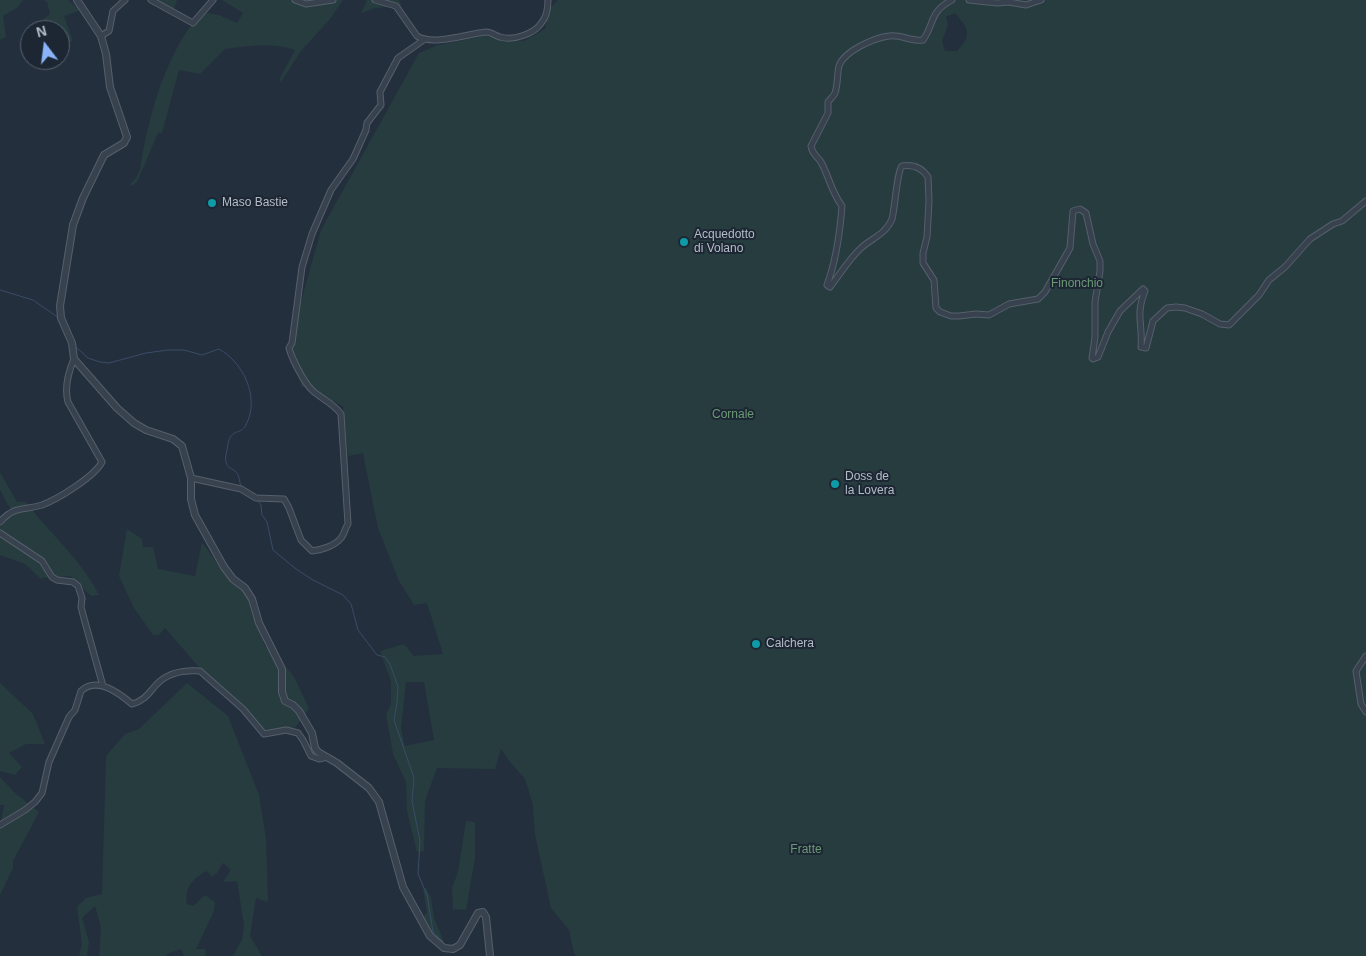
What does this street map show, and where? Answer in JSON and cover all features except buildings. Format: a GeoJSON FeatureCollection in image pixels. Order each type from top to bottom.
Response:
{"type":"FeatureCollection","features":[{"type":"Feature","properties":{"kind":"street"},"geometry":{"type":"LineString","coordinates":[[0,522],[15,510],[43,504],[81,483],[102,462],[68,402],[66,394],[67,382],[74,359],[72,343],[60,313],[74,225],[83,198],[104,154],[124,142],[127,137],[110,87],[106,54],[101,36],[77,0]]}},
{"type":"Feature","properties":{"kind":"street"},"geometry":{"type":"LineString","coordinates":[[101,36],[109,30],[112,11],[125,0]]}},
{"type":"Feature","properties":{"kind":"street"},"geometry":{"type":"LineString","coordinates":[[151,0],[193,23],[213,0]]}},
{"type":"Feature","properties":{"kind":"street"},"geometry":{"type":"LineString","coordinates":[[294,0],[306,4],[333,0]]}},
{"type":"Feature","properties":{"kind":"street"},"geometry":{"type":"LineString","coordinates":[[375,0],[396,6],[417,36],[425,39],[466,37],[487,32],[494,33],[499,37],[512,38],[519,36],[534,30],[542,23],[548,8],[548,0]]}},
{"type":"Feature","properties":{"kind":"street"},"geometry":{"type":"LineString","coordinates":[[952,0],[937,10],[923,40],[910,40],[896,36],[877,39],[853,50],[844,57],[839,66],[834,95],[828,102],[828,113],[811,146],[811,151],[827,174],[834,195],[842,206],[832,271],[827,285],[830,288],[863,246],[886,230],[891,220],[899,172],[902,166],[919,167],[928,178],[927,236],[923,263],[934,280],[936,308],[940,312],[951,316],[989,315],[1009,304],[1038,299],[1045,292],[1070,248],[1073,211],[1080,208],[1086,213],[1093,244],[1100,261],[1095,302],[1095,337],[1092,358],[1094,359],[1098,357],[1108,332],[1120,311],[1143,288],[1145,291],[1139,309],[1141,347],[1146,348],[1153,321],[1167,308],[1185,308],[1202,314],[1220,324],[1229,325],[1259,295],[1268,280],[1285,267],[1306,243],[1333,224],[1342,221],[1366,201]]}},
{"type":"Feature","properties":{"kind":"street"},"geometry":{"type":"LineString","coordinates":[[969,0],[998,3],[1009,2],[1026,5],[1042,0]]}},
{"type":"Feature","properties":{"kind":"street"},"geometry":{"type":"LineString","coordinates":[[191,478],[241,489],[256,498],[284,499],[301,540],[312,551],[321,550],[343,536],[348,524],[341,414],[335,406],[316,393],[306,383],[289,348],[292,342],[302,267],[312,234],[326,201],[352,159],[366,130],[367,123],[381,105],[380,92],[394,65],[398,58],[425,39]]}},
{"type":"Feature","properties":{"kind":"street"},"geometry":{"type":"LineString","coordinates":[[74,359],[117,408],[134,423],[146,430],[173,439],[182,446],[191,478],[191,498],[195,515],[224,567],[233,579],[245,588],[252,599],[259,623],[282,669],[283,697],[285,701],[293,705],[303,717],[312,733],[314,748],[369,788],[378,802],[403,888],[430,936],[444,948],[456,948],[460,945],[478,913],[483,912],[486,917],[490,956]]}},
{"type":"Feature","properties":{"kind":"street"},"geometry":{"type":"LineString","coordinates":[[0,534],[42,561],[52,578],[72,582],[78,586],[82,598],[81,607],[103,686]]}},
{"type":"Feature","properties":{"kind":"street"},"geometry":{"type":"LineString","coordinates":[[1366,656],[1356,672],[1361,704],[1366,712]]}},
{"type":"Feature","properties":{"kind":"street"},"geometry":{"type":"LineString","coordinates":[[0,825],[26,810],[42,793],[49,762],[60,735],[69,717],[75,710],[81,690],[89,686],[103,686],[116,692],[132,704],[140,702],[163,679],[185,670],[200,671],[243,709],[264,734],[286,730],[298,733],[311,756],[319,759],[328,757]]}},
{"type":"Feature","properties":{"kind":"green space"},"geometry":{"type":"Polygon","coordinates":[[[0,0],[23,0],[18,7],[3,16],[6,37],[0,40],[0,0]]]}},
{"type":"Feature","properties":{"kind":"green space"},"geometry":{"type":"Polygon","coordinates":[[[43,0],[68,0],[81,10],[64,16],[65,20],[43,20],[50,14],[47,2],[43,0]]]}},
{"type":"Feature","properties":{"kind":"green space"},"geometry":{"type":"Polygon","coordinates":[[[155,0],[177,0],[174,9],[155,0]]]}},
{"type":"Feature","properties":{"kind":"green space"},"geometry":{"type":"Polygon","coordinates":[[[222,0],[290,0],[308,6],[327,0],[343,0],[330,19],[301,51],[281,82],[279,80],[295,50],[278,46],[260,45],[225,49],[200,74],[179,70],[162,133],[158,133],[138,180],[133,186],[130,184],[140,170],[146,135],[162,82],[176,49],[185,34],[202,12],[219,15],[237,23],[243,13],[222,0]]]}},
{"type":"Feature","properties":{"kind":"green space"},"geometry":{"type":"Polygon","coordinates":[[[367,0],[399,0],[402,6],[375,8],[361,13],[367,0]]]}},
{"type":"Feature","properties":{"kind":"green space","name":"Finonchio"},"geometry":{"type":"Polygon","coordinates":[[[558,0],[1366,0],[1366,956],[576,956],[569,930],[551,908],[535,835],[533,805],[525,779],[501,749],[495,769],[437,768],[425,801],[424,851],[417,852],[407,811],[406,782],[393,754],[386,714],[391,704],[391,681],[380,651],[404,644],[414,656],[443,654],[427,603],[414,605],[399,581],[378,528],[363,453],[348,456],[343,406],[301,386],[292,350],[300,305],[321,230],[419,53],[438,45],[485,36],[524,41],[545,29],[550,8],[558,0]],[[955,13],[946,17],[948,25],[942,41],[945,51],[957,51],[967,36],[966,27],[955,13]],[[406,682],[401,729],[405,746],[434,740],[424,682],[406,682]]]}},
{"type":"Feature","properties":{"kind":"green space"},"geometry":{"type":"Polygon","coordinates":[[[0,472],[17,502],[26,502],[74,558],[99,595],[91,596],[70,576],[40,578],[25,564],[0,555],[0,527],[12,512],[0,490],[0,472]]]}},
{"type":"Feature","properties":{"kind":"green space"},"geometry":{"type":"Polygon","coordinates":[[[127,529],[142,539],[143,547],[153,547],[158,569],[195,576],[202,542],[224,573],[247,595],[251,612],[265,646],[293,675],[309,708],[294,728],[269,735],[198,666],[165,628],[159,635],[153,635],[134,608],[119,576],[127,529]]]}},
{"type":"Feature","properties":{"kind":"green space"},"geometry":{"type":"Polygon","coordinates":[[[0,683],[33,714],[45,744],[26,744],[9,753],[22,767],[15,775],[0,771],[0,683]]]}},
{"type":"Feature","properties":{"kind":"green space"},"geometry":{"type":"Polygon","coordinates":[[[187,683],[228,716],[259,795],[266,839],[268,902],[256,898],[250,936],[262,956],[233,956],[242,940],[244,925],[237,881],[223,882],[231,870],[223,863],[212,877],[207,871],[194,880],[188,888],[186,898],[187,904],[193,906],[205,895],[215,902],[214,911],[196,949],[205,949],[206,956],[184,956],[181,949],[167,954],[167,956],[99,956],[101,928],[95,906],[82,918],[89,942],[87,956],[79,956],[82,944],[77,907],[86,898],[102,894],[106,756],[125,734],[139,729],[187,683]]]}},
{"type":"Feature","properties":{"kind":"green space"},"geometry":{"type":"Polygon","coordinates":[[[0,777],[15,793],[39,812],[13,861],[13,868],[0,895],[0,828],[4,805],[0,805],[0,777]]]}},
{"type":"Feature","properties":{"kind":"green space"},"geometry":{"type":"Polygon","coordinates":[[[466,821],[475,822],[475,858],[466,910],[453,909],[452,888],[458,872],[466,821]]]}},
{"type":"Feature","properties":{"kind":"green space"},"geometry":{"type":"Polygon","coordinates":[[[423,888],[426,888],[431,898],[434,918],[445,944],[432,937],[423,918],[427,912],[423,888]]]}},
{"type":"Feature","properties":{"kind":"waterway"},"geometry":{"type":"LineString","coordinates":[[0,290],[33,300],[59,318]]}},
{"type":"Feature","properties":{"kind":"waterway"},"geometry":{"type":"LineString","coordinates":[[77,348],[88,358],[109,363],[146,353],[168,350],[184,350],[202,355],[219,349],[228,355],[242,372],[250,393],[250,415],[244,428],[230,437],[226,456],[227,464],[239,477],[241,486]]}},
{"type":"Feature","properties":{"kind":"waterway"},"geometry":{"type":"LineString","coordinates":[[258,501],[261,505],[262,515],[267,522],[273,550],[313,580],[343,595],[351,604],[358,630],[377,655],[385,657],[390,664],[398,687],[394,720],[414,778],[412,801],[420,841],[418,874],[427,895],[433,932],[443,942]]}},
{"type":"Feature","properties":{"kind":"place","name":"Maso Bastie"},"geometry":{"type":"Point","coordinates":[212,203]}},
{"type":"Feature","properties":{"kind":"place","name":"Acquedotto di Volano"},"geometry":{"type":"Point","coordinates":[684,242]}},
{"type":"Feature","properties":{"kind":"place","name":"Doss de la Lovera"},"geometry":{"type":"Point","coordinates":[835,484]}},
{"type":"Feature","properties":{"kind":"place","name":"Calchera"},"geometry":{"type":"Point","coordinates":[756,644]}},
{"type":"Feature","properties":{"kind":"park label","name":"Cornale"},"geometry":{"type":"Point","coordinates":[733,415]}},
{"type":"Feature","properties":{"kind":"park label","name":"Fratte"},"geometry":{"type":"Point","coordinates":[806,850]}}]}
